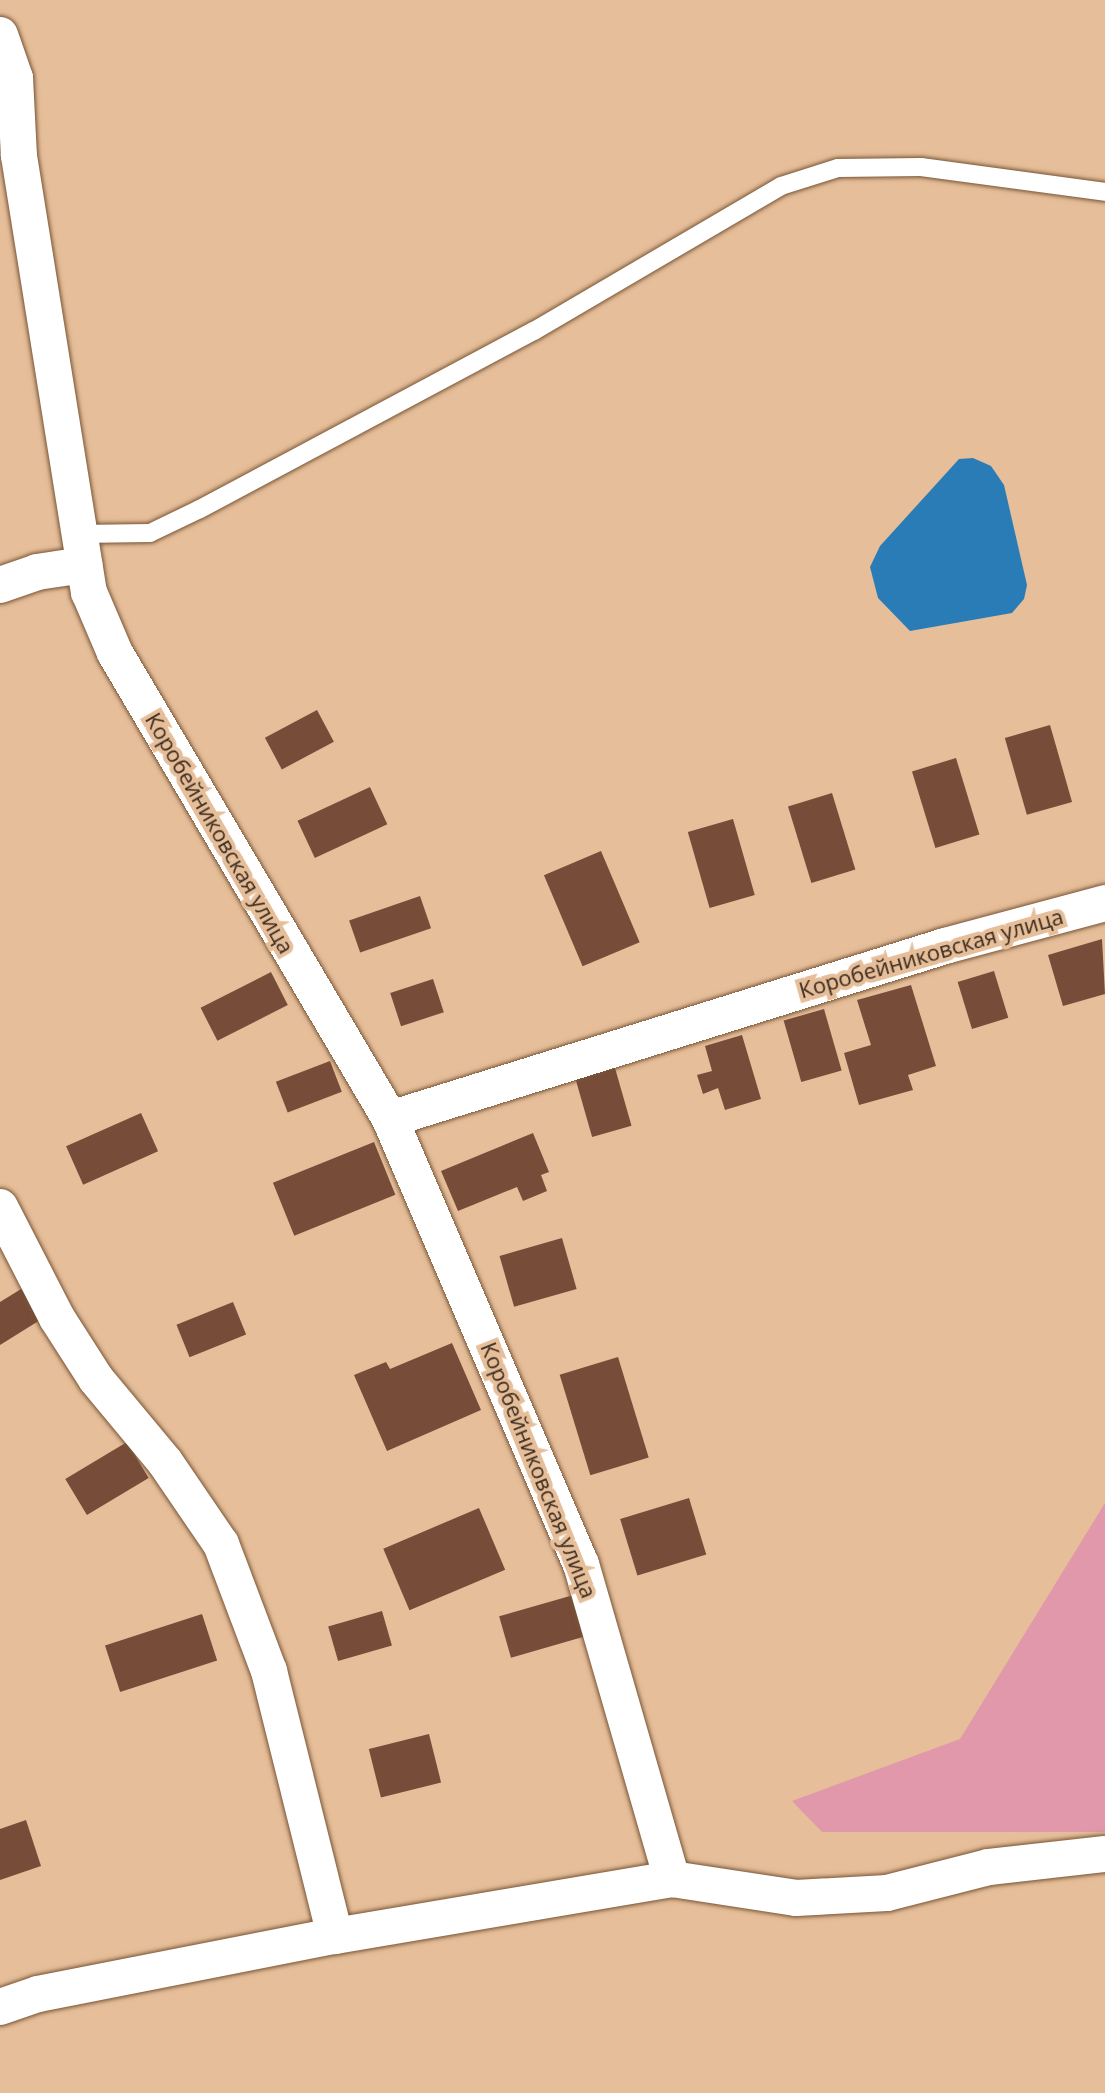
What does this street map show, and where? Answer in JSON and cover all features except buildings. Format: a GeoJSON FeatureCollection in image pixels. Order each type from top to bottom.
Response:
{"type":"FeatureCollection","features":[{"type":"Feature","properties":{"kind":"street","name":"Коробейниковская улица"},"geometry":{"type":"LineString","coordinates":[[0,35],[15,78],[19,156],[89,592],[115,653],[390,1119],[581,1564],[672,1879]]}},
{"type":"Feature","properties":{"kind":"street"},"geometry":{"type":"LineString","coordinates":[[0,585],[37,572],[81,550]]}},
{"type":"Feature","properties":{"kind":"street","name":"Коробейниковская улица"},"geometry":{"type":"LineString","coordinates":[[390,1119],[945,946],[1105,903]]}},
{"type":"Feature","properties":{"kind":"street"},"geometry":{"type":"LineString","coordinates":[[0,1207],[57,1318],[96,1379],[165,1462],[221,1544],[269,1671],[335,1936]]}},
{"type":"Feature","properties":{"kind":"street"},"geometry":{"type":"LineString","coordinates":[[0,2007],[38,1994],[335,1936],[672,1879],[796,1898],[887,1893],[989,1867],[1105,1854]]}},
{"type":"Feature","properties":{"kind":"lane"},"geometry":{"type":"LineString","coordinates":[[81,550],[150,533],[200,509],[534,331],[781,186],[838,168],[921,167],[1105,192]]}},
{"type":"Feature","properties":{"kind":"shaded area"},"geometry":{"type":"Polygon","coordinates":[[[1105,1503],[1105,1832],[822,1832],[792,1801],[960,1739],[1105,1503]]]}},
{"type":"Feature","properties":{"kind":"water"},"geometry":{"type":"Polygon","coordinates":[[[973,458],[991,466],[1004,485],[1027,585],[1024,599],[1012,613],[910,631],[878,598],[870,567],[880,546],[959,459],[973,458]]]}}]}
